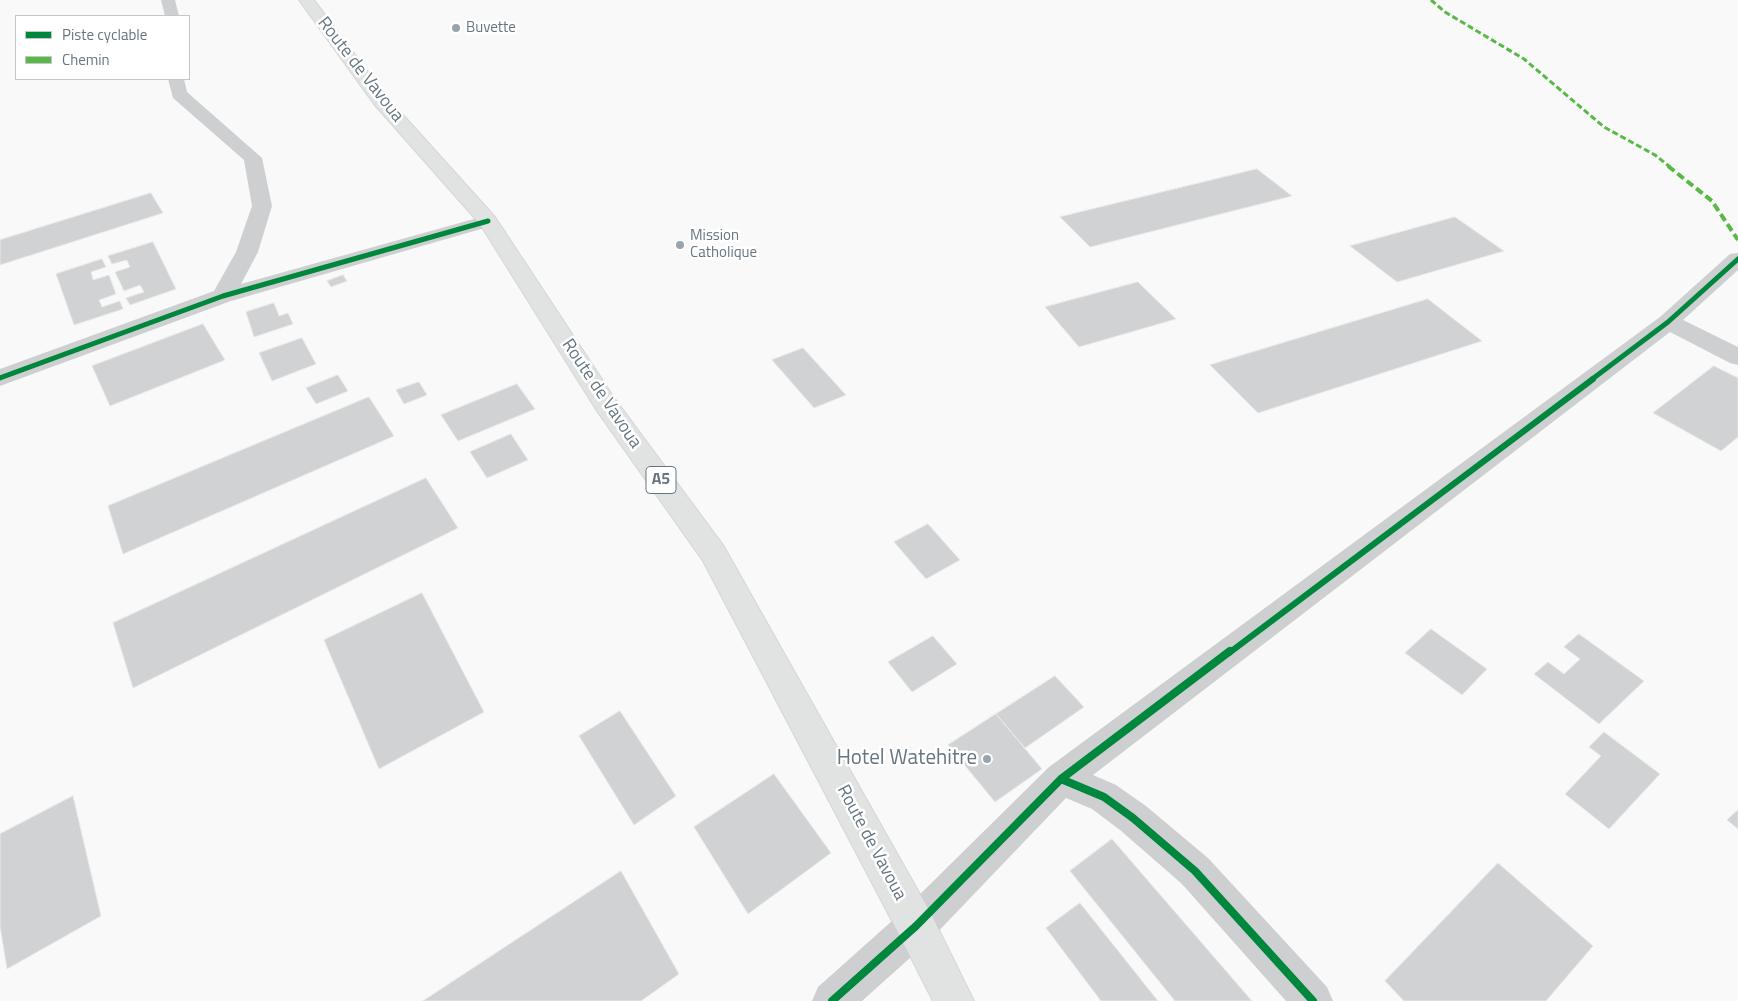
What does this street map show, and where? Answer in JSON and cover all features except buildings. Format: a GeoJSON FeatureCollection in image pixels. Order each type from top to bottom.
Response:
{"type":"FeatureCollection","features":[{"type":"Feature","properties":{"kind":"main road","name":"Route de Vavoua"},"geometry":{"type":"LineString","coordinates":[[306,0],[380,100],[488,221],[606,405],[713,552],[916,926],[954,1001]]}},
{"type":"Feature","properties":{"kind":"street"},"geometry":{"type":"LineString","coordinates":[[168,0],[172,15]]}},
{"type":"Feature","properties":{"kind":"street"},"geometry":{"type":"LineString","coordinates":[[176,80],[180,94],[229,139],[253,158],[262,206],[247,252],[223,296]]}},
{"type":"Feature","properties":{"kind":"street"},"geometry":{"type":"LineString","coordinates":[[0,378],[223,296],[488,221]]}},
{"type":"Feature","properties":{"kind":"street"},"geometry":{"type":"LineString","coordinates":[[832,1001],[916,926],[1061,779],[1668,322],[1738,259]]}},
{"type":"Feature","properties":{"kind":"street"},"geometry":{"type":"LineString","coordinates":[[1668,322],[1738,357]]}},
{"type":"Feature","properties":{"kind":"street"},"geometry":{"type":"LineString","coordinates":[[1061,779],[1104,797],[1134,818],[1195,871],[1312,1001]]}},
{"type":"Feature","properties":{"kind":"marked path"},"geometry":{"type":"LineString","coordinates":[[1431,0],[1445,12],[1524,59],[1604,127],[1655,155],[1712,201],[1738,240]]}},
{"type":"Feature","properties":{"kind":"cycle path"},"geometry":{"type":"LineString","coordinates":[[0,378],[223,296],[488,221]]}},
{"type":"Feature","properties":{"kind":"cycle path"},"geometry":{"type":"LineString","coordinates":[[832,1001],[916,926],[1061,779],[1668,322],[1738,259]]}},
{"type":"Feature","properties":{"kind":"cycle path"},"geometry":{"type":"LineString","coordinates":[[1061,779],[1104,797],[1133,818],[1195,871],[1313,1001]]}},
{"type":"Feature","properties":{"kind":"place","name":"Buvette"},"geometry":{"type":"Point","coordinates":[456,28]}},
{"type":"Feature","properties":{"kind":"place","name":"Mission Catholique"},"geometry":{"type":"Point","coordinates":[680,245]}},
{"type":"Feature","properties":{"kind":"place","name":"Hotel Watehitre"},"geometry":{"type":"Point","coordinates":[987,759]}}]}
